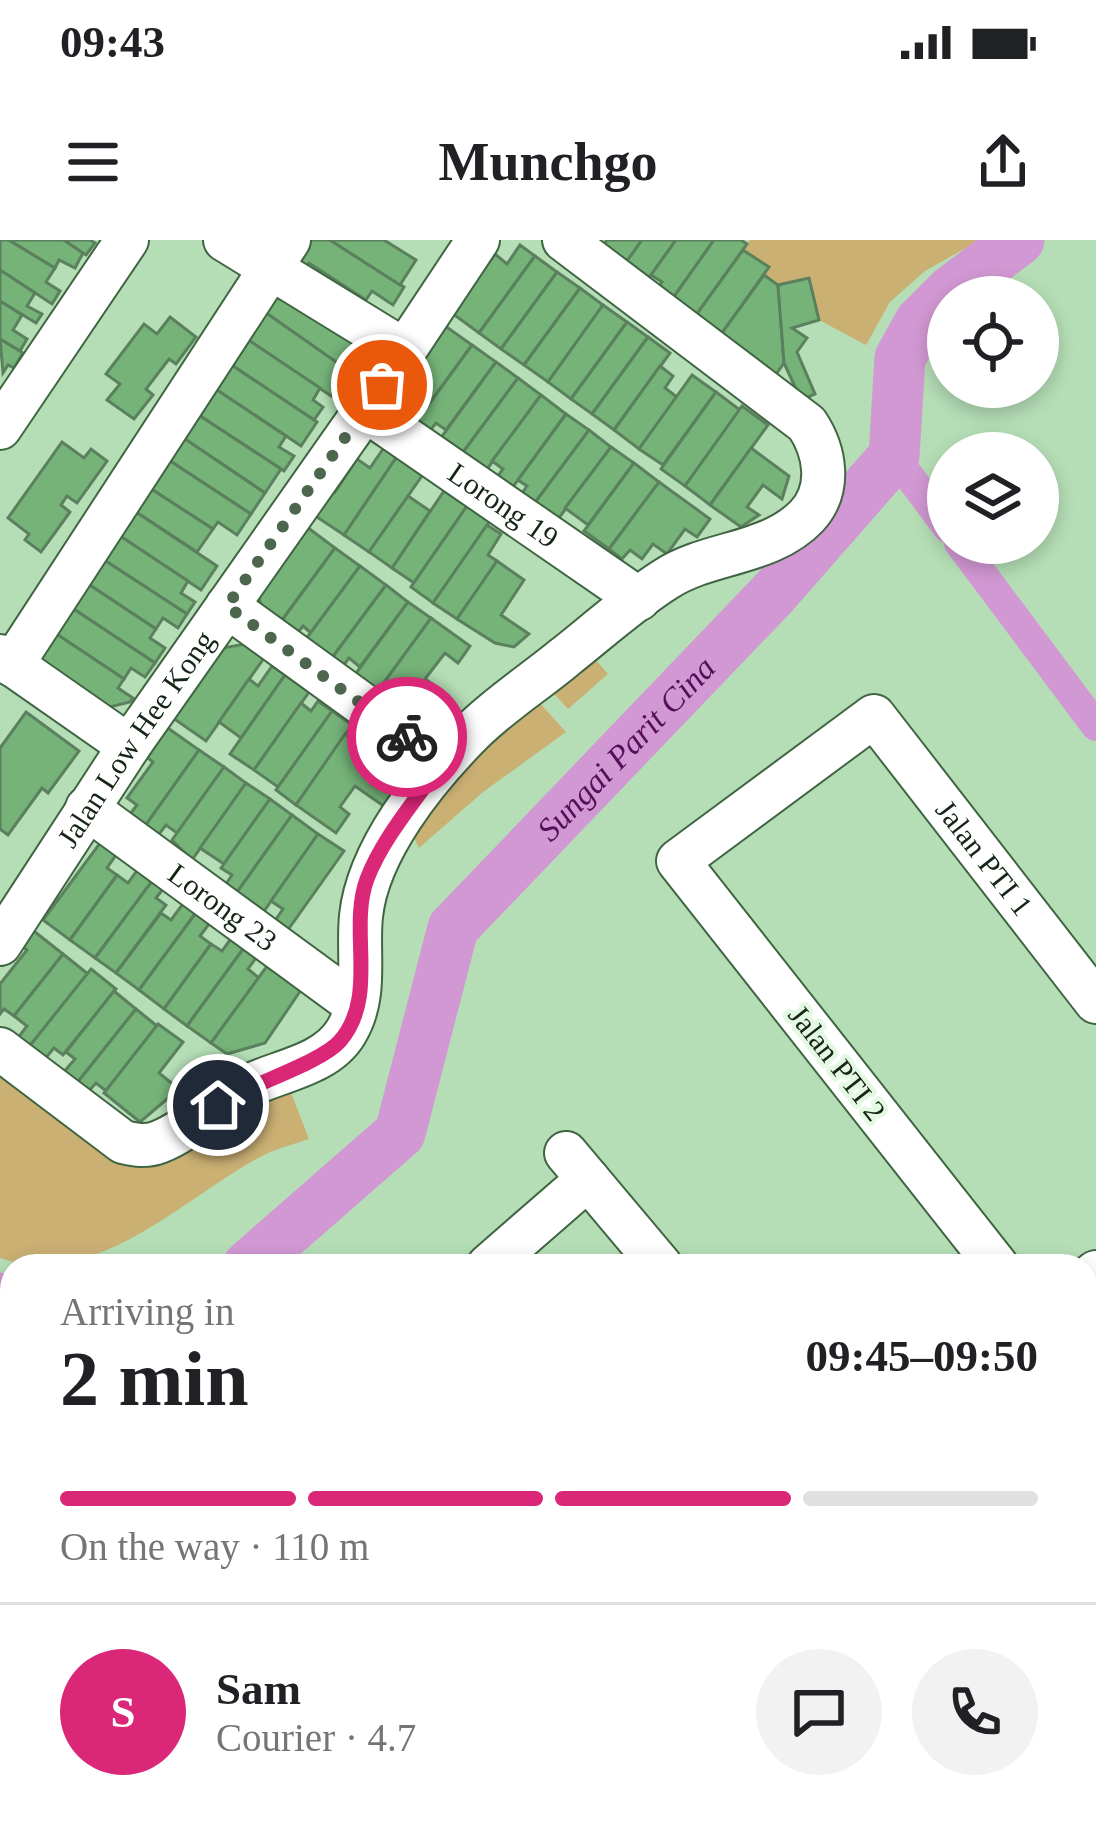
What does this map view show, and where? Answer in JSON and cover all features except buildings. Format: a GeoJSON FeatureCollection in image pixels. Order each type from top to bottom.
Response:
{"type":"FeatureCollection","features":[{"type":"Feature","properties":{"kind":"street"},"geometry":{"type":"LineString","coordinates":[[0,428],[128,240]]}},
{"type":"Feature","properties":{"kind":"street"},"geometry":{"type":"LineString","coordinates":[[225,240],[280,254],[404,350]]}},
{"type":"Feature","properties":{"kind":"street","name":"Jalan Low Hee Kong"},"geometry":{"type":"LineString","coordinates":[[0,944],[129,746],[478,240]]}},
{"type":"Feature","properties":{"kind":"street"},"geometry":{"type":"LineString","coordinates":[[0,1049],[123,1142],[142,1146],[162,1141],[246,1087],[338,1045],[350,1028],[362,970],[360,922],[366,881],[442,762],[478,726],[669,576],[787,532],[808,514],[819,496],[824,464],[820,444],[806,424],[565,240]]}},
{"type":"Feature","properties":{"kind":"street"},"geometry":{"type":"LineString","coordinates":[[129,746],[6,660],[280,254]]}},
{"type":"Feature","properties":{"kind":"street","name":"Lorong 19"},"geometry":{"type":"LineString","coordinates":[[365,410],[639,599]]}},
{"type":"Feature","properties":{"kind":"street"},"geometry":{"type":"LineString","coordinates":[[227,606],[442,762]]}},
{"type":"Feature","properties":{"kind":"street","name":"Jalan PTI 2"},"geometry":{"type":"LineString","coordinates":[[874,716],[678,861],[988,1254]]}},
{"type":"Feature","properties":{"kind":"street","name":"Jalan PTI 1"},"geometry":{"type":"LineString","coordinates":[[874,716],[1096,1002]]}},
{"type":"Feature","properties":{"kind":"street","name":"Lorong 23"},"geometry":{"type":"LineString","coordinates":[[87,808],[356,1005]]}},
{"type":"Feature","properties":{"kind":"street"},"geometry":{"type":"LineString","coordinates":[[499,1254],[577,1166],[651,1254]]}},
{"type":"Feature","properties":{"kind":"shaded area"},"geometry":{"type":"Polygon","coordinates":[[[750,240],[980,240],[925,271],[890,302],[866,345],[819,320],[809,278],[778,285],[764,275],[768,267],[743,250],[750,240]]]}},
{"type":"Feature","properties":{"kind":"shaded area"},"geometry":{"type":"Polygon","coordinates":[[[588,651],[608,674],[568,709],[545,684],[588,651]]]}},
{"type":"Feature","properties":{"kind":"shaded area"},"geometry":{"type":"Polygon","coordinates":[[[538,701],[566,732],[483,792],[419,848],[409,827],[445,778],[538,701]]]}},
{"type":"Feature","properties":{"kind":"shaded area"},"geometry":{"type":"Polygon","coordinates":[[[0,1068],[137,1162],[161,1164],[246,1106],[288,1085],[309,1139],[264,1155],[106,1251],[0,1254],[0,1068]]]}},
{"type":"Feature","properties":{"kind":"waterway","name":"Sungai Parit Cina"},"geometry":{"type":"LineString","coordinates":[[262,1254],[400,1133],[453,928],[774,593],[894,456],[900,358],[920,322],[951,291],[1019,240]]}},
{"type":"Feature","properties":{"kind":"waterway"},"geometry":{"type":"LineString","coordinates":[[894,456],[927,500]]}},
{"type":"Feature","properties":{"kind":"waterway"},"geometry":{"type":"LineString","coordinates":[[975,564],[1096,726]]}},
{"type":"Feature","properties":{"kind":"way so far"},"geometry":{"type":"LineString","coordinates":[[382,385],[227,606],[407,737]]}},
{"type":"Feature","properties":{"kind":"route"},"geometry":{"type":"LineString","coordinates":[[218,1105],[338,1045],[350,1028],[362,970],[360,922],[366,881],[442,762],[407,737]]}}]}
